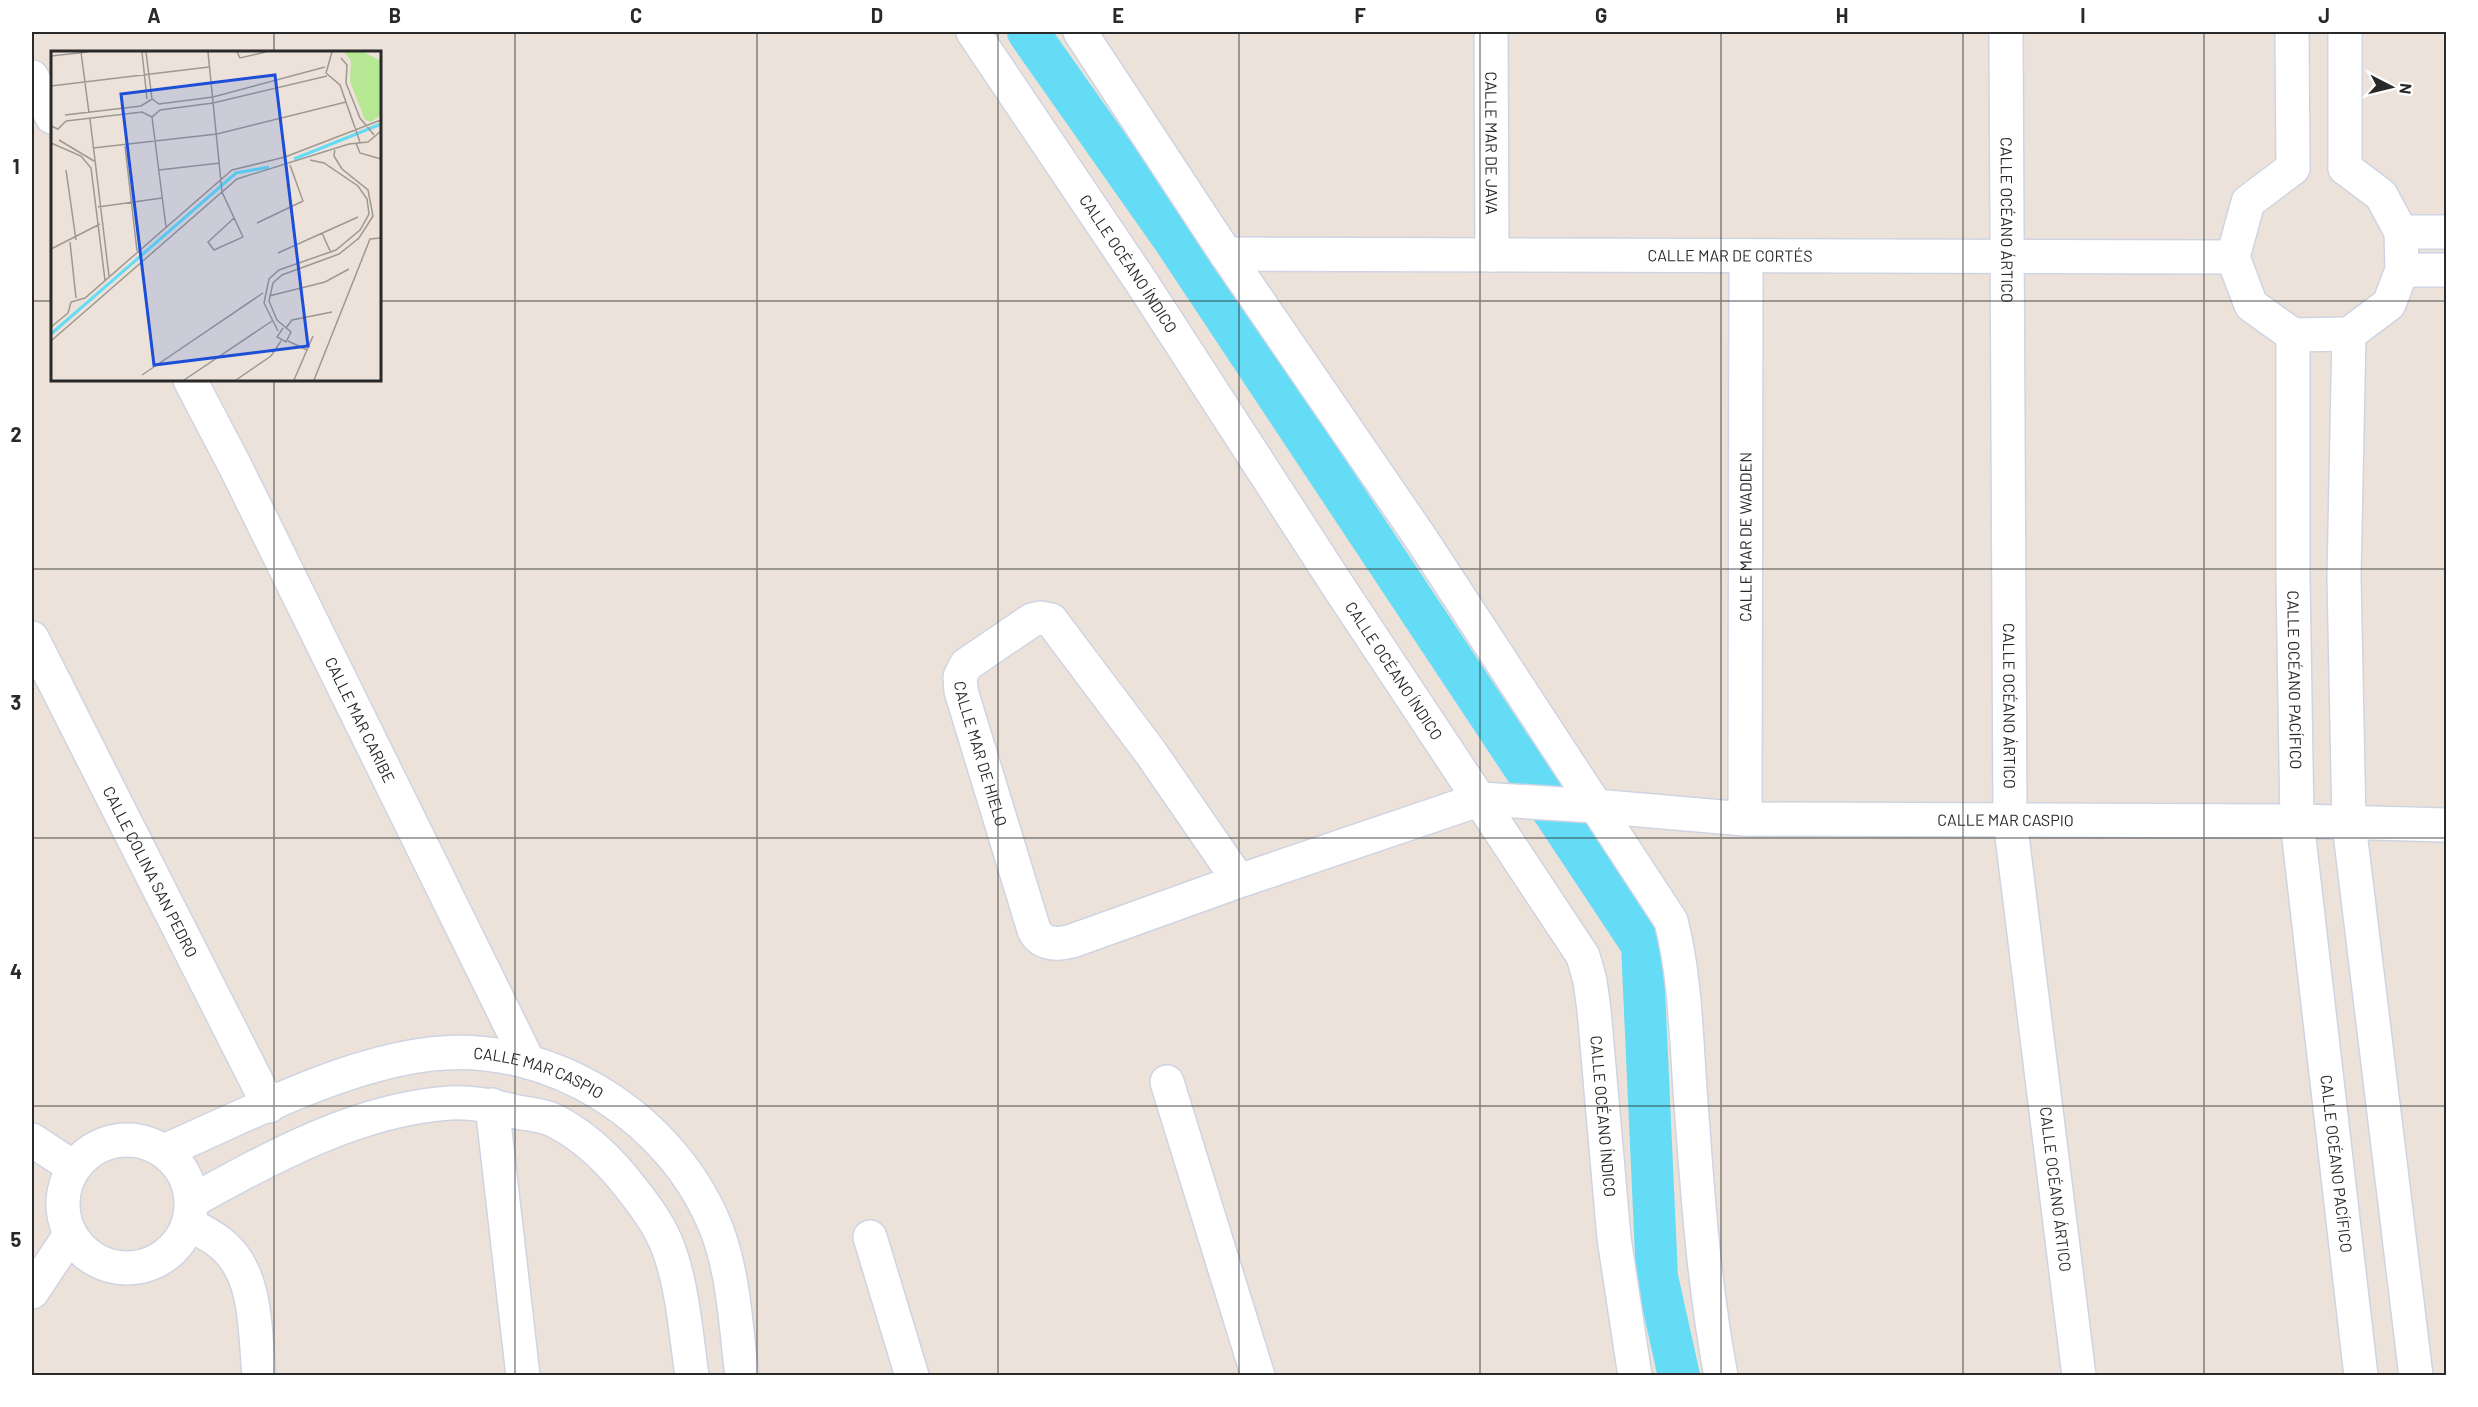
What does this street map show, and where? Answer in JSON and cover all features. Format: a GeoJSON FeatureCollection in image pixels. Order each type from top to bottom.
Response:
{"type":"FeatureCollection","features":[{"type":"Feature","properties":{"kind":"street","name":"CALLE OCÉANO ÍNDICO"},"geometry":{"type":"LineString","coordinates":[[973,32],[1149,293],[1334,579],[1487,800],[1583,956],[1590,981],[1614,1238],[1635,1376]]}},
{"type":"Feature","properties":{"kind":"street"},"geometry":{"type":"LineString","coordinates":[[1080,32],[1226,254],[1422,540],[1595,806],[1663,905],[1671,921],[1677,942],[1684,1006],[1708,1301],[1721,1376]]}},
{"type":"Feature","properties":{"kind":"street","name":"CALLE MAR DE JAVA"},"geometry":{"type":"LineString","coordinates":[[1491,32],[1492,255]]}},
{"type":"Feature","properties":{"kind":"street","name":"CALLE OCÉANO ÁRTICO"},"geometry":{"type":"LineString","coordinates":[[2006,32],[2010,820],[2079,1376]]}},
{"type":"Feature","properties":{"kind":"street"},"geometry":{"type":"LineString","coordinates":[[2292,32],[2294,168]]}},
{"type":"Feature","properties":{"kind":"street"},"geometry":{"type":"LineString","coordinates":[[2345,32],[2345,168]]}},
{"type":"Feature","properties":{"kind":"street"},"geometry":{"type":"LineString","coordinates":[[32,77],[51,115]]}},
{"type":"Feature","properties":{"kind":"street"},"geometry":{"type":"LineString","coordinates":[[2294,168],[2345,168],[2380,195],[2401,232],[2402,270],[2389,304],[2349,334],[2293,335],[2251,305],[2233,257],[2248,202],[2294,168]]}},
{"type":"Feature","properties":{"kind":"street"},"geometry":{"type":"LineString","coordinates":[[2401,232],[2446,232]]}},
{"type":"Feature","properties":{"kind":"street","name":"CALLE MAR DE CORTÉS"},"geometry":{"type":"LineString","coordinates":[[1226,254],[2233,257]]}},
{"type":"Feature","properties":{"kind":"street","name":"CALLE MAR DE WADDEN"},"geometry":{"type":"LineString","coordinates":[[1745,819],[1746,255]]}},
{"type":"Feature","properties":{"kind":"street"},"geometry":{"type":"LineString","coordinates":[[2402,270],[2446,270]]}},
{"type":"Feature","properties":{"kind":"street"},"geometry":{"type":"LineString","coordinates":[[2349,334],[2344,578],[2349,824],[2416,1376]]}},
{"type":"Feature","properties":{"kind":"street","name":"CALLE OCÉANO PACÍFICO"},"geometry":{"type":"LineString","coordinates":[[2293,335],[2293,579],[2297,821],[2361,1376]]}},
{"type":"Feature","properties":{"kind":"street","name":"CALLE MAR CARIBE"},"geometry":{"type":"LineString","coordinates":[[191,381],[241,478],[528,1061]]}},
{"type":"Feature","properties":{"kind":"street","name":"CALLE MAR DE HIELO"},"geometry":{"type":"LineString","coordinates":[[1239,880],[1151,753],[1052,620],[1040,618],[1032,620],[966,665],[960,677],[961,692],[1034,930],[1042,940],[1054,943],[1072,941],[1239,880],[1487,800]]}},
{"type":"Feature","properties":{"kind":"street","name":"CALLE COLINA SAN PEDRO"},"geometry":{"type":"LineString","coordinates":[[32,638],[269,1106]]}},
{"type":"Feature","properties":{"kind":"street","name":"CALLE MAR CASPIO"},"geometry":{"type":"LineString","coordinates":[[1487,800],[1595,806],[1745,819],[2297,821],[2446,825]]}},
{"type":"Feature","properties":{"kind":"street","name":"CALLE MAR CASPIO"},"geometry":{"type":"LineString","coordinates":[[164,1151],[322,1082],[397,1060],[432,1054],[466,1053],[528,1061],[576,1079],[620,1106],[646,1127],[677,1161],[698,1190],[718,1234],[729,1281],[742,1376]]}},
{"type":"Feature","properties":{"kind":"street"},"geometry":{"type":"LineString","coordinates":[[1167,1082],[1258,1376]]}},
{"type":"Feature","properties":{"kind":"street"},"geometry":{"type":"LineString","coordinates":[[260,1376],[250,1297],[242,1271],[236,1258],[191,1213],[184,1172],[164,1151],[141,1140],[115,1140],[91,1150],[73,1167],[64,1189],[62,1213],[70,1235],[90,1258],[117,1270],[148,1267],[173,1250],[191,1213],[271,1158],[339,1130],[407,1108],[452,1103],[492,1106],[551,1120],[610,1161],[653,1220],[669,1249],[692,1376]]}},
{"type":"Feature","properties":{"kind":"street"},"geometry":{"type":"LineString","coordinates":[[492,1106],[523,1376]]}},
{"type":"Feature","properties":{"kind":"street"},"geometry":{"type":"LineString","coordinates":[[32,1140],[73,1167]]}},
{"type":"Feature","properties":{"kind":"street"},"geometry":{"type":"LineString","coordinates":[[32,1292],[70,1235]]}},
{"type":"Feature","properties":{"kind":"street"},"geometry":{"type":"LineString","coordinates":[[870,1237],[912,1376]]}},
{"type":"Feature","properties":{"kind":"waterway"},"geometry":{"type":"LineString","coordinates":[[1028,32],[1175,241],[1642,945],[1657,1277],[1679,1376]]}}]}
